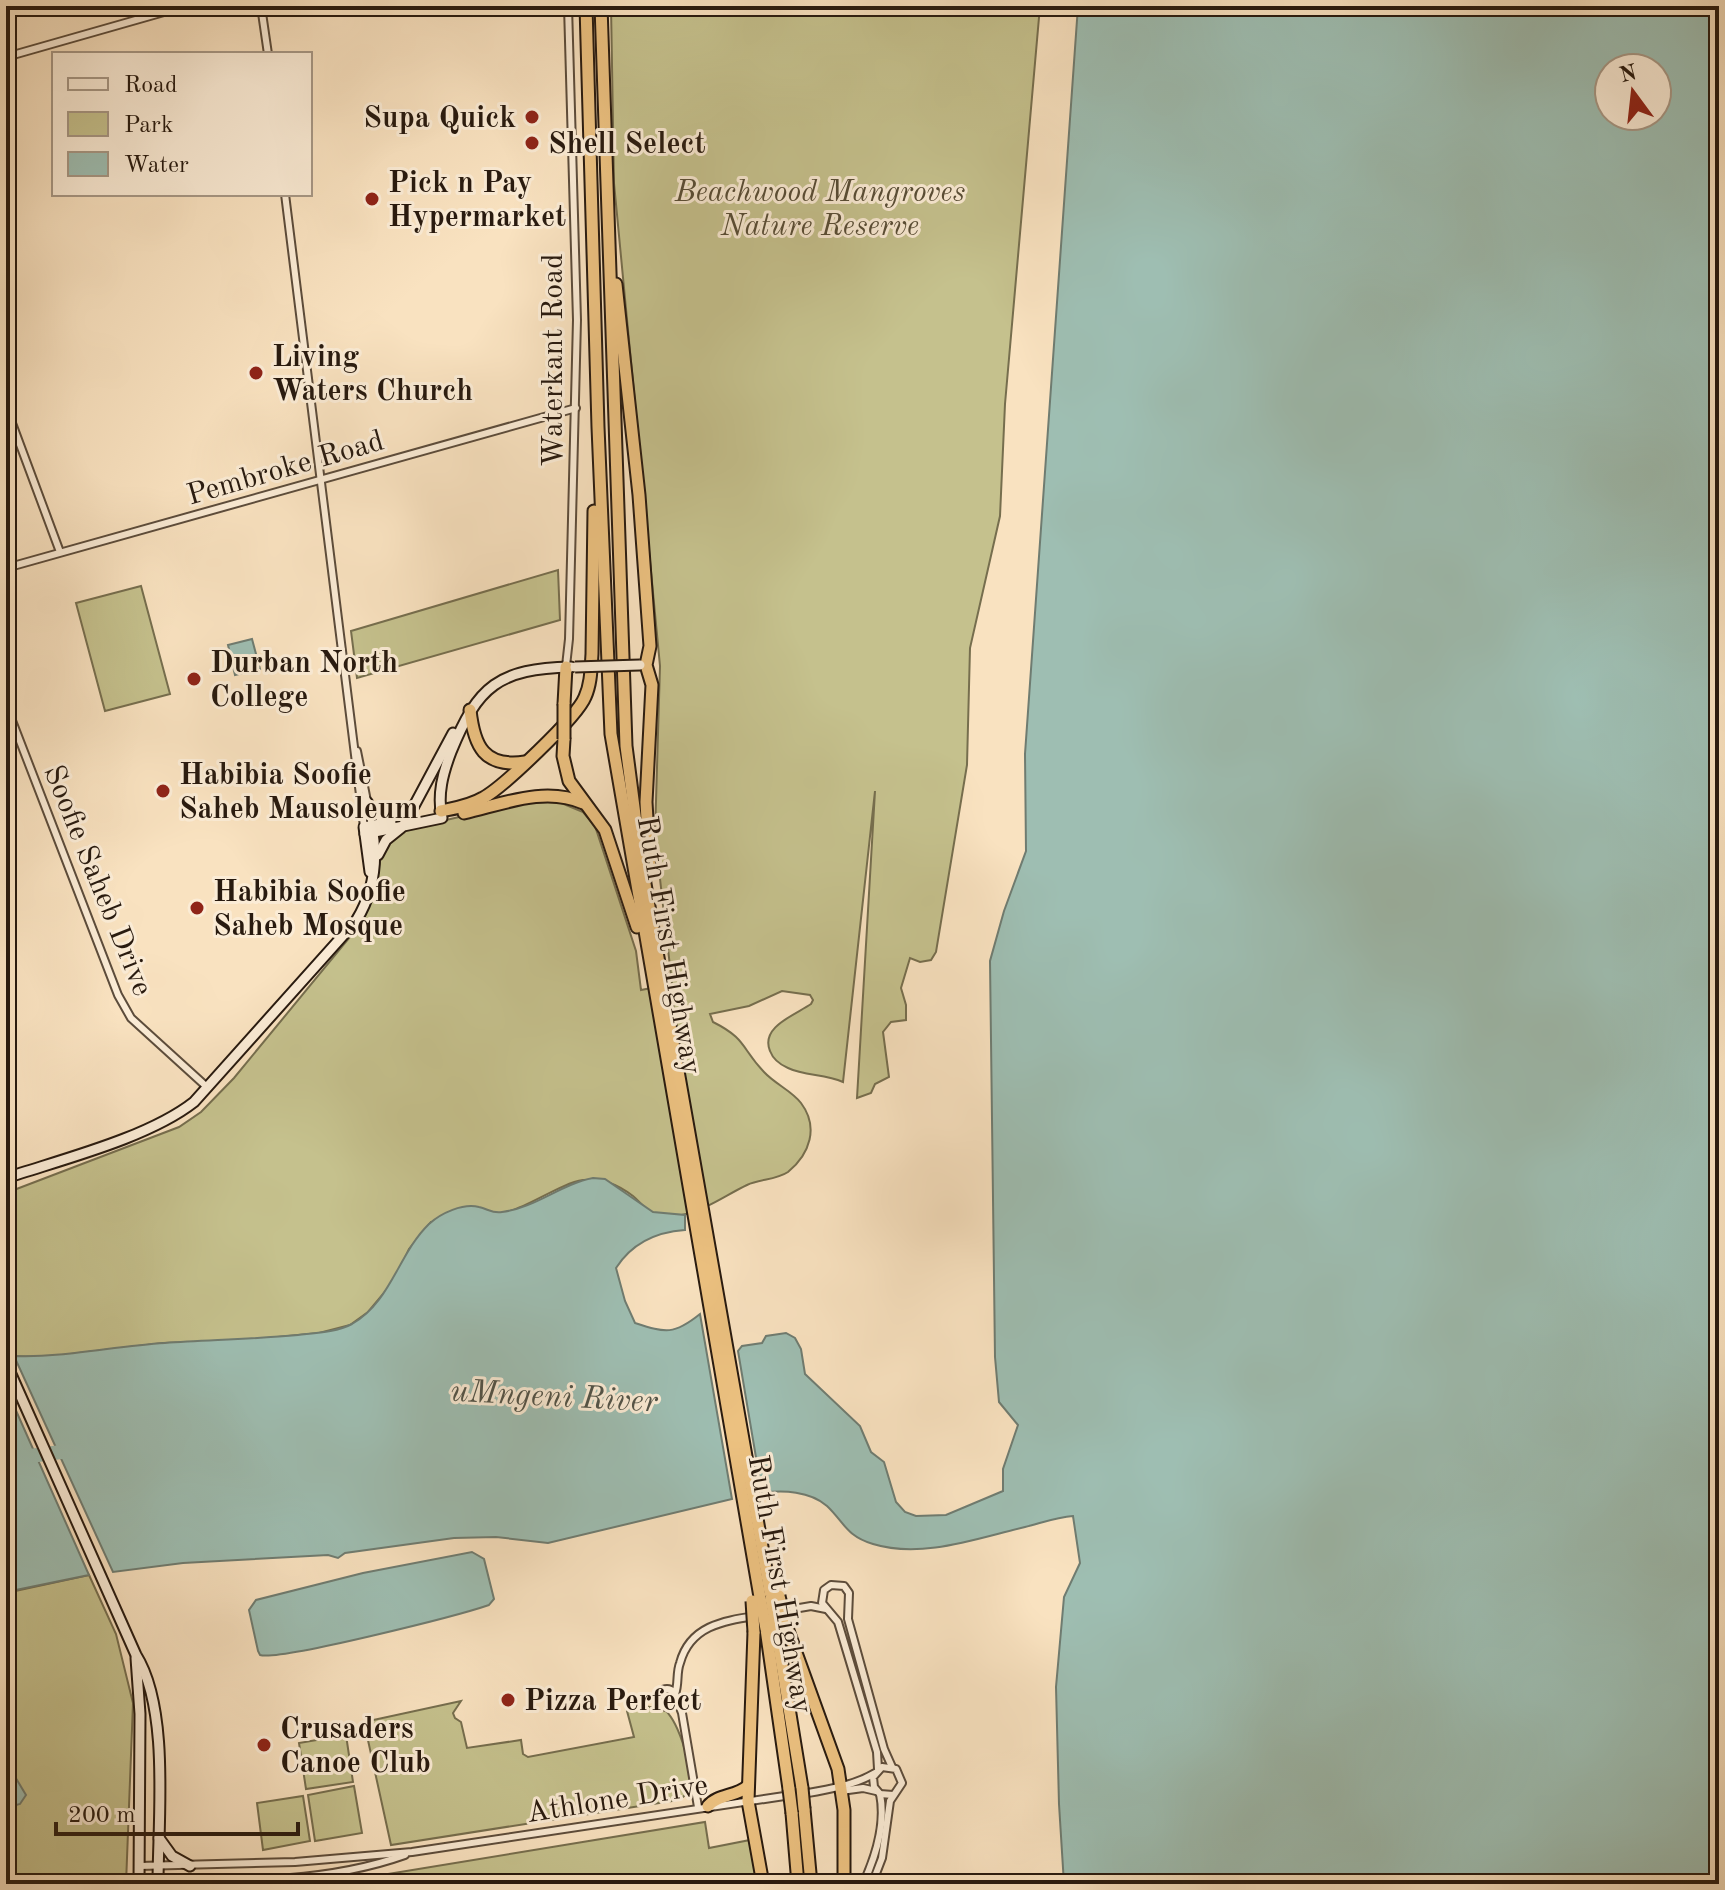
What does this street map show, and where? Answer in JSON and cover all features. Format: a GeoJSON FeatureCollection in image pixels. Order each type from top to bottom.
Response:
{"type":"FeatureCollection","features":[{"type":"Feature","properties":{"kind":"highway","name":"Ruth First Highway"},"geometry":{"type":"LineString","coordinates":[[586,6],[598,427],[611,734],[754,1522],[811,1884]]}},
{"type":"Feature","properties":{"kind":"highway","name":"Ruth First Highway"},"geometry":{"type":"LineString","coordinates":[[601,6],[626,746],[653,957]]}},
{"type":"Feature","properties":{"kind":"highway"},"geometry":{"type":"LineString","coordinates":[[606,205],[639,495],[650,646],[643,665],[652,685],[646,831],[653,957]]}},
{"type":"Feature","properties":{"kind":"highway"},"geometry":{"type":"LineString","coordinates":[[442,814],[485,797],[577,710],[588,690],[592,654],[598,427]]}},
{"type":"Feature","properties":{"kind":"highway"},"geometry":{"type":"LineString","coordinates":[[570,667],[564,704],[566,773],[605,830],[653,957]]}},
{"type":"Feature","properties":{"kind":"highway"},"geometry":{"type":"LineString","coordinates":[[470,710],[473,734],[488,757],[525,762]]}},
{"type":"Feature","properties":{"kind":"highway"},"geometry":{"type":"LineString","coordinates":[[442,814],[548,795],[570,797],[584,803]]}},
{"type":"Feature","properties":{"kind":"highway"},"geometry":{"type":"LineString","coordinates":[[754,1522],[770,1629],[838,1769],[837,1789],[844,1810],[844,1884]]}},
{"type":"Feature","properties":{"kind":"highway"},"geometry":{"type":"LineString","coordinates":[[763,1884],[748,1786],[770,1629]]}},
{"type":"Feature","properties":{"kind":"highway"},"geometry":{"type":"LineString","coordinates":[[703,1807],[714,1800],[739,1793],[748,1786]]}},
{"type":"Feature","properties":{"kind":"highway","name":"Ruth First Highway"},"geometry":{"type":"LineString","coordinates":[[798,1811],[798,1884]]}},
{"type":"Feature","properties":{"kind":"main road"},"geometry":{"type":"LineString","coordinates":[[368,830],[442,814],[444,769],[463,722],[488,689],[509,676],[537,668],[643,665]]}},
{"type":"Feature","properties":{"kind":"main road"},"geometry":{"type":"LineString","coordinates":[[6,1178],[166,1122],[194,1102],[356,921],[368,900],[376,859],[386,840],[405,822],[454,730],[463,722]]}},
{"type":"Feature","properties":{"kind":"main road"},"geometry":{"type":"LineString","coordinates":[[367,802],[374,812],[388,822]]}},
{"type":"Feature","properties":{"kind":"main road"},"geometry":{"type":"LineString","coordinates":[[368,830],[388,822],[405,822]]}},
{"type":"Feature","properties":{"kind":"main road"},"geometry":{"type":"LineString","coordinates":[[368,830],[371,878]]}},
{"type":"Feature","properties":{"kind":"main road"},"geometry":{"type":"LineString","coordinates":[[368,830],[376,859]]}},
{"type":"Feature","properties":{"kind":"main road"},"geometry":{"type":"LineString","coordinates":[[6,1363],[144,1668],[156,1731],[158,1882]]}},
{"type":"Feature","properties":{"kind":"main road"},"geometry":{"type":"LineString","coordinates":[[136,1655],[140,1714],[139,1882]]}},
{"type":"Feature","properties":{"kind":"main road"},"geometry":{"type":"LineString","coordinates":[[158,1835],[172,1856],[190,1866]]}},
{"type":"Feature","properties":{"kind":"street"},"geometry":{"type":"LineString","coordinates":[[6,57],[185,6]]}},
{"type":"Feature","properties":{"kind":"street"},"geometry":{"type":"LineString","coordinates":[[261,6],[268,52]]}},
{"type":"Feature","properties":{"kind":"street","name":"Waterkant Road"},"geometry":{"type":"LineString","coordinates":[[568,6],[577,320],[570,667]]}},
{"type":"Feature","properties":{"kind":"street"},"geometry":{"type":"LineString","coordinates":[[285,196],[355,744],[367,802],[368,830]]}},
{"type":"Feature","properties":{"kind":"street"},"geometry":{"type":"LineString","coordinates":[[6,407],[60,552]]}},
{"type":"Feature","properties":{"kind":"street","name":"Pembroke Road"},"geometry":{"type":"LineString","coordinates":[[6,568],[576,408]]}},
{"type":"Feature","properties":{"kind":"street","name":"Soofie Saheb Drive"},"geometry":{"type":"LineString","coordinates":[[6,705],[118,995],[131,1018],[208,1088]]}},
{"type":"Feature","properties":{"kind":"street"},"geometry":{"type":"LineString","coordinates":[[355,744],[355,767],[368,830]]}},
{"type":"Feature","properties":{"kind":"street"},"geometry":{"type":"LineString","coordinates":[[863,1884],[876,1849],[881,1803],[872,1782],[877,1752],[838,1622],[821,1599],[827,1587],[835,1584],[847,1589],[850,1597],[848,1619],[884,1749],[892,1767],[900,1773],[902,1783],[889,1805],[882,1858],[872,1884]]}},
{"type":"Feature","properties":{"kind":"street"},"geometry":{"type":"LineString","coordinates":[[669,1708],[674,1705],[683,1654],[696,1635],[709,1626],[811,1606],[826,1609]]}},
{"type":"Feature","properties":{"kind":"street"},"geometry":{"type":"LineString","coordinates":[[684,1722],[669,1708],[659,1704],[658,1694],[665,1689],[676,1695],[684,1722],[703,1807]]}},
{"type":"Feature","properties":{"kind":"street"},"geometry":{"type":"LineString","coordinates":[[876,1771],[892,1767]]}},
{"type":"Feature","properties":{"kind":"street","name":"Athlone Drive"},"geometry":{"type":"LineString","coordinates":[[837,1789],[876,1771]]}},
{"type":"Feature","properties":{"kind":"street","name":"Athlone Drive"},"geometry":{"type":"LineString","coordinates":[[139,1866],[295,1862],[412,1852],[837,1789],[867,1788],[878,1793]]}},
{"type":"Feature","properties":{"kind":"street"},"geometry":{"type":"LineString","coordinates":[[878,1793],[893,1795]]}},
{"type":"Feature","properties":{"kind":"street","name":"Athlone Drive"},"geometry":{"type":"LineString","coordinates":[[139,1882],[283,1879],[386,1862],[412,1852]]}},
{"type":"Feature","properties":{"kind":"green space","name":"Beachwood Mangroves Nature Reserve"},"geometry":{"type":"Polygon","coordinates":[[[611,6],[1040,6],[1005,404],[1000,516],[970,648],[967,765],[936,952],[931,960],[920,962],[910,958],[901,988],[906,1020],[891,1022],[883,1032],[889,1077],[875,1084],[871,1093],[857,1098],[875,791],[843,1082],[788,1068],[770,1051],[768,1043],[774,1028],[811,1004],[813,1000],[810,995],[782,991],[749,1006],[710,1014],[713,1022],[738,1039],[764,1072],[797,1099],[807,1112],[810,1140],[802,1157],[788,1172],[747,1185],[701,1209],[677,1216],[651,1212],[633,1196],[609,1183],[583,1180],[510,1211],[431,1222],[409,1249],[394,1281],[368,1312],[350,1325],[319,1333],[163,1343],[45,1357],[6,1356],[6,1193],[179,1127],[201,1112],[234,1078],[359,926],[374,894],[376,868],[381,856],[387,845],[403,830],[511,805],[554,800],[583,812],[595,826],[636,951],[641,990],[672,984],[655,835],[660,666],[614,183],[611,6]]]}},
{"type":"Feature","properties":{"kind":"green space"},"geometry":{"type":"Polygon","coordinates":[[[558,570],[560,620],[357,678],[351,631],[558,570]]]}},
{"type":"Feature","properties":{"kind":"green space"},"geometry":{"type":"Polygon","coordinates":[[[141,586],[170,694],[105,711],[76,603],[141,586]]]}},
{"type":"Feature","properties":{"kind":"green space"},"geometry":{"type":"Polygon","coordinates":[[[89,1575],[116,1634],[133,1703],[126,1884],[6,1884],[6,1593],[89,1575]]]}},
{"type":"Feature","properties":{"kind":"green space"},"geometry":{"type":"Polygon","coordinates":[[[461,1701],[453,1713],[461,1722],[467,1748],[521,1740],[523,1754],[528,1757],[634,1737],[627,1711],[635,1704],[665,1710],[684,1748],[689,1772],[688,1791],[683,1797],[672,1801],[391,1845],[364,1722],[461,1701]]]}},
{"type":"Feature","properties":{"kind":"green space"},"geometry":{"type":"Polygon","coordinates":[[[346,1735],[353,1782],[306,1789],[299,1743],[346,1735]]]}},
{"type":"Feature","properties":{"kind":"green space"},"geometry":{"type":"Polygon","coordinates":[[[354,1786],[362,1833],[315,1841],[308,1795],[354,1786]]]}},
{"type":"Feature","properties":{"kind":"green space"},"geometry":{"type":"Polygon","coordinates":[[[303,1796],[310,1841],[263,1850],[257,1803],[303,1796]]]}},
{"type":"Feature","properties":{"kind":"green space"},"geometry":{"type":"Polygon","coordinates":[[[705,1822],[709,1848],[750,1840],[757,1884],[327,1884],[705,1822]]]}},
{"type":"Feature","properties":{"kind":"water"},"geometry":{"type":"Polygon","coordinates":[[[1078,6],[1719,6],[1719,1884],[1064,1884],[1056,1687],[1064,1597],[1080,1563],[1073,1516],[950,1545],[892,1548],[857,1537],[827,1506],[813,1497],[787,1492],[762,1493],[738,1351],[742,1346],[762,1343],[766,1336],[786,1333],[795,1338],[801,1349],[805,1374],[860,1426],[871,1452],[884,1462],[896,1502],[905,1512],[916,1516],[946,1515],[1003,1491],[1003,1469],[1018,1425],[999,1402],[995,1357],[990,961],[1026,851],[1025,754],[1078,6]]]}},
{"type":"Feature","properties":{"kind":"water"},"geometry":{"type":"Polygon","coordinates":[[[252,639],[260,669],[235,675],[228,645],[252,639]]]}},
{"type":"Feature","properties":{"kind":"water"},"geometry":{"type":"Polygon","coordinates":[[[593,1178],[605,1179],[653,1212],[685,1215],[685,1230],[646,1240],[629,1252],[616,1268],[635,1323],[669,1330],[683,1326],[700,1314],[732,1499],[548,1543],[496,1537],[454,1538],[345,1553],[338,1558],[328,1555],[183,1563],[113,1572],[14,1356],[298,1335],[340,1329],[365,1315],[376,1303],[418,1236],[440,1216],[466,1206],[496,1212],[514,1210],[593,1178]]]}},
{"type":"Feature","properties":{"kind":"water"},"geometry":{"type":"Polygon","coordinates":[[[6,1388],[89,1575],[6,1592],[6,1388]]]}},
{"type":"Feature","properties":{"kind":"water"},"geometry":{"type":"Polygon","coordinates":[[[472,1552],[484,1559],[494,1599],[489,1605],[409,1627],[300,1651],[260,1655],[258,1651],[249,1610],[256,1600],[363,1573],[472,1552]]]}},
{"type":"Feature","properties":{"kind":"water"},"geometry":{"type":"Polygon","coordinates":[[[6,1775],[14,1775],[26,1795],[20,1804],[6,1808],[6,1775]]]}},
{"type":"Feature","properties":{"kind":"waterway","name":"uMngeni River"},"geometry":{"type":"LineString","coordinates":[[6,1459],[77,1450]]}},
{"type":"Feature","properties":{"kind":"place","name":"Supa Quick"},"geometry":{"type":"Point","coordinates":[532,117]}},
{"type":"Feature","properties":{"kind":"place","name":"Shell Select"},"geometry":{"type":"Point","coordinates":[532,143]}},
{"type":"Feature","properties":{"kind":"place","name":"Pick n Pay Hypermarket"},"geometry":{"type":"Point","coordinates":[372,199]}},
{"type":"Feature","properties":{"kind":"place","name":"Living Waters Church"},"geometry":{"type":"Point","coordinates":[256,373]}},
{"type":"Feature","properties":{"kind":"place","name":"Durban North College"},"geometry":{"type":"Point","coordinates":[194,679]}},
{"type":"Feature","properties":{"kind":"place","name":"Habibia Soofie Saheb Mausoleum"},"geometry":{"type":"Point","coordinates":[163,791]}},
{"type":"Feature","properties":{"kind":"place","name":"Habibia Soofie Saheb Mosque"},"geometry":{"type":"Point","coordinates":[197,908]}},
{"type":"Feature","properties":{"kind":"place","name":"Pizza Perfect"},"geometry":{"type":"Point","coordinates":[508,1700]}},
{"type":"Feature","properties":{"kind":"place","name":"Crusaders Canoe Club"},"geometry":{"type":"Point","coordinates":[264,1745]}}]}
